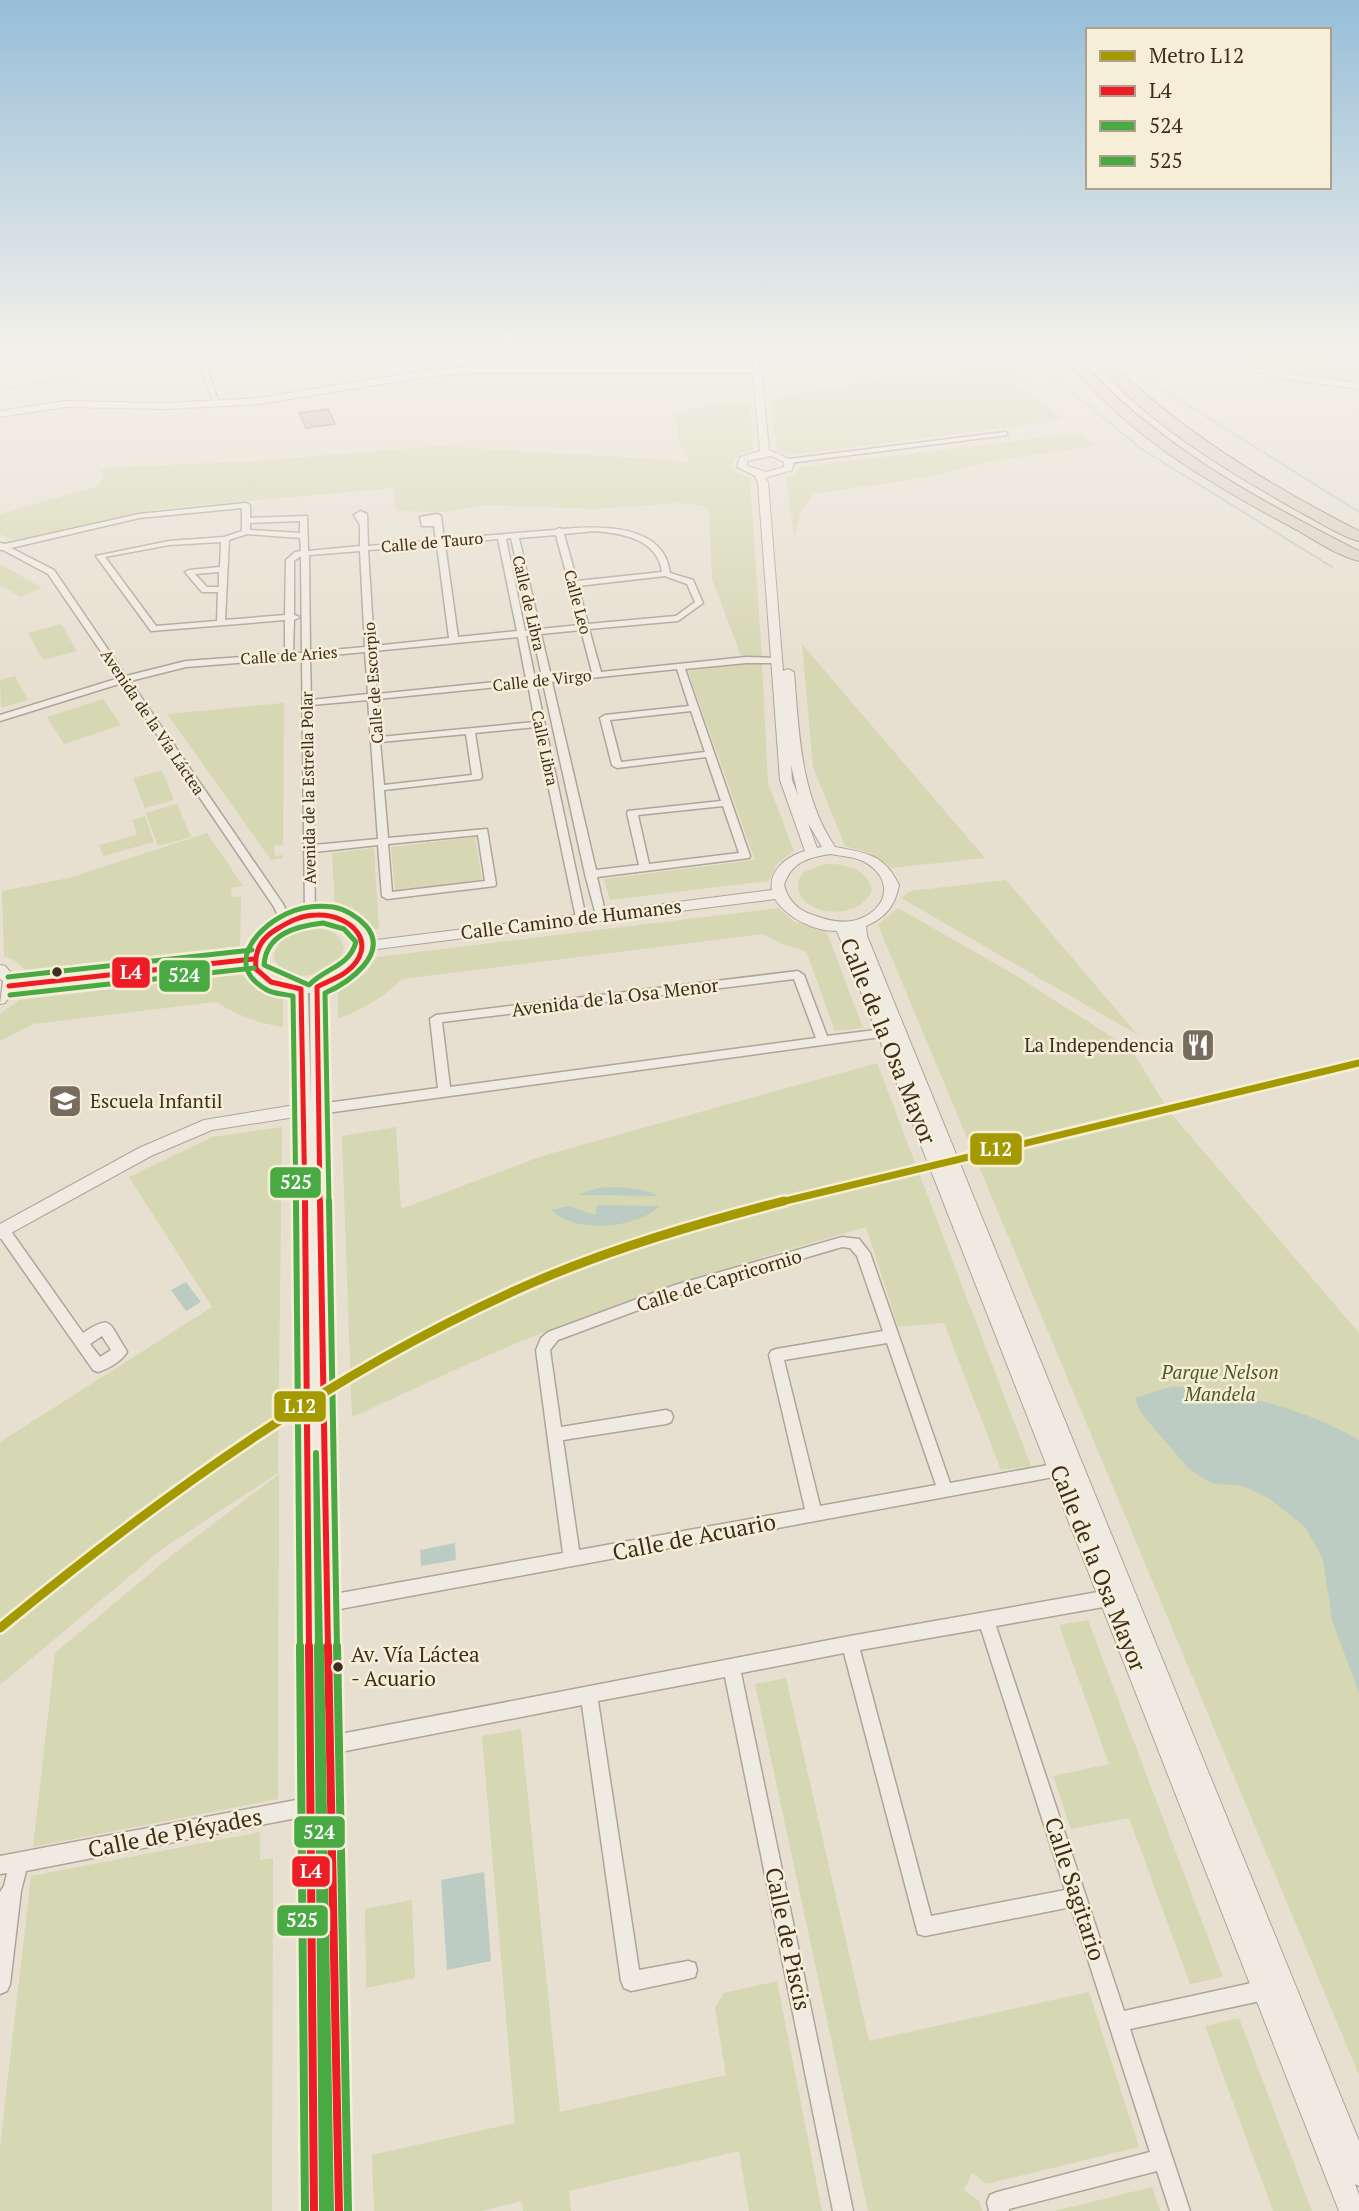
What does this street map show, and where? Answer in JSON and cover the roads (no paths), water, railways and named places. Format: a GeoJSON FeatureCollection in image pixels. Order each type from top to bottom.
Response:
{"type":"FeatureCollection","features":[{"type":"Feature","properties":{"kind":"highway"},"geometry":{"type":"LineString","coordinates":[[1186,457],[1279,515],[1359,557]]}},
{"type":"Feature","properties":{"kind":"highway"},"geometry":{"type":"LineString","coordinates":[[1217,457],[1277,494],[1359,537]]}},
{"type":"Feature","properties":{"kind":"street"},"geometry":{"type":"LineString","coordinates":[[748,457],[741,463],[747,470],[758,474],[773,475],[789,468],[789,461]]}},
{"type":"Feature","properties":{"kind":"street"},"geometry":{"type":"LineString","coordinates":[[783,457],[789,461],[820,457]]}},
{"type":"Feature","properties":{"kind":"street"},"geometry":{"type":"LineString","coordinates":[[758,474],[763,482],[786,780],[812,852]]}},
{"type":"Feature","properties":{"kind":"street"},"geometry":{"type":"LineString","coordinates":[[773,475],[798,779],[823,841],[831,850]]}},
{"type":"Feature","properties":{"kind":"street"},"geometry":{"type":"LineString","coordinates":[[1,547],[92,526],[190,509],[246,505],[246,533]]}},
{"type":"Feature","properties":{"kind":"street"},"geometry":{"type":"LineString","coordinates":[[246,521],[304,518],[305,536],[246,533],[225,539],[169,543],[100,556],[154,629],[307,616]]}},
{"type":"Feature","properties":{"kind":"street"},"geometry":{"type":"LineString","coordinates":[[437,519],[454,640]]}},
{"type":"Feature","properties":{"kind":"street","name":"Calle de Escorpio"},"geometry":{"type":"LineString","coordinates":[[309,849],[383,842],[483,831],[491,884],[387,896],[383,842],[380,788],[370,652],[363,524]]}},
{"type":"Feature","properties":{"kind":"street","name":"Calle de Tauro"},"geometry":{"type":"LineString","coordinates":[[305,553],[559,530],[606,530],[633,535],[654,546],[662,556],[666,574]]}},
{"type":"Feature","properties":{"kind":"street","name":"Calle Leo"},"geometry":{"type":"LineString","coordinates":[[559,530],[597,674]]}},
{"type":"Feature","properties":{"kind":"street","name":"Calle de Libra"},"geometry":{"type":"LineString","coordinates":[[514,535],[601,916]]}},
{"type":"Feature","properties":{"kind":"street","name":"Avenida de la Estrella Polar"},"geometry":{"type":"LineString","coordinates":[[305,536],[310,915]]}},
{"type":"Feature","properties":{"kind":"street","name":"Calle Libra"},"geometry":{"type":"LineString","coordinates":[[501,536],[580,918]]}},
{"type":"Feature","properties":{"kind":"street"},"geometry":{"type":"LineString","coordinates":[[221,624],[225,539]]}},
{"type":"Feature","properties":{"kind":"street","name":"Avenida de la Vía Láctea"},"geometry":{"type":"LineString","coordinates":[[1,547],[51,572],[279,906],[286,921]]}},
{"type":"Feature","properties":{"kind":"street"},"geometry":{"type":"LineString","coordinates":[[289,655],[290,558],[305,553]]}},
{"type":"Feature","properties":{"kind":"street"},"geometry":{"type":"LineString","coordinates":[[223,589],[205,590],[188,572],[224,569]]}},
{"type":"Feature","properties":{"kind":"street"},"geometry":{"type":"LineString","coordinates":[[572,584],[666,574]]}},
{"type":"Feature","properties":{"kind":"street","name":"Calle de Aries"},"geometry":{"type":"LineString","coordinates":[[0,718],[125,679],[186,664],[289,655],[306,658],[586,631],[678,618],[699,603],[690,582],[666,574]]}},
{"type":"Feature","properties":{"kind":"street","name":"Calle de Aries"},"geometry":{"type":"LineString","coordinates":[[370,652],[454,640],[523,637]]}},
{"type":"Feature","properties":{"kind":"street","name":"Calle de Virgo"},"geometry":{"type":"LineString","coordinates":[[308,703],[680,666],[776,660]]}},
{"type":"Feature","properties":{"kind":"street"},"geometry":{"type":"LineString","coordinates":[[590,874],[745,856],[680,666]]}},
{"type":"Feature","properties":{"kind":"street"},"geometry":{"type":"LineString","coordinates":[[694,708],[604,718],[617,765],[710,754]]}},
{"type":"Feature","properties":{"kind":"street"},"geometry":{"type":"LineString","coordinates":[[376,740],[540,724]]}},
{"type":"Feature","properties":{"kind":"street"},"geometry":{"type":"LineString","coordinates":[[380,788],[477,777],[470,731]]}},
{"type":"Feature","properties":{"kind":"street"},"geometry":{"type":"LineString","coordinates":[[645,867],[632,813],[727,803]]}},
{"type":"Feature","properties":{"kind":"street"},"geometry":{"type":"LineString","coordinates":[[831,850],[854,853],[872,860],[891,879],[892,899],[882,913],[850,925],[809,920],[795,914],[778,894],[779,876],[791,861],[812,852],[831,850]]}},
{"type":"Feature","properties":{"kind":"street","name":"Calle Camino de Humanes"},"geometry":{"type":"LineString","coordinates":[[364,946],[778,894]]}},
{"type":"Feature","properties":{"kind":"street"},"geometry":{"type":"LineString","coordinates":[[310,915],[342,918],[354,925],[362,934],[363,954],[351,971],[309,988],[282,987],[266,981],[256,971],[253,959],[262,937],[286,921],[310,915]]}},
{"type":"Feature","properties":{"kind":"street","name":"Calle de la Osa Mayor"},"geometry":{"type":"LineString","coordinates":[[850,925],[884,1033],[1352,2211]]}},
{"type":"Feature","properties":{"kind":"street","name":"Calle de la Osa Mayor"},"geometry":{"type":"LineString","coordinates":[[850,925],[860,936],[1359,2173]]}},
{"type":"Feature","properties":{"kind":"street"},"geometry":{"type":"LineString","coordinates":[[9,986],[253,959]]}},
{"type":"Feature","properties":{"kind":"street"},"geometry":{"type":"LineString","coordinates":[[0,970],[10,980],[0,999]]}},
{"type":"Feature","properties":{"kind":"street","name":"Avenida de la Osa Menor"},"geometry":{"type":"LineString","coordinates":[[445,1093],[436,1019],[798,975],[823,1041]]}},
{"type":"Feature","properties":{"kind":"street"},"geometry":{"type":"LineString","coordinates":[[309,988],[329,1603],[330,1745],[321,1805],[314,2211]]}},
{"type":"Feature","properties":{"kind":"street"},"geometry":{"type":"LineString","coordinates":[[81,1342],[2,1232],[145,1152],[210,1124],[884,1033]]}},
{"type":"Feature","properties":{"kind":"street"},"geometry":{"type":"LineString","coordinates":[[312,1109],[321,1805],[338,2211]]}},
{"type":"Feature","properties":{"kind":"street","name":"Calle de Capricornio"},"geometry":{"type":"LineString","coordinates":[[572,1559],[543,1350],[546,1342],[553,1336],[687,1287],[842,1242],[854,1243],[863,1253],[945,1490]]}},
{"type":"Feature","properties":{"kind":"street"},"geometry":{"type":"LineString","coordinates":[[814,1514],[776,1355],[891,1336]]}},
{"type":"Feature","properties":{"kind":"street"},"geometry":{"type":"LineString","coordinates":[[555,1435],[666,1417]]}},
{"type":"Feature","properties":{"kind":"street","name":"Calle de Acuario"},"geometry":{"type":"LineString","coordinates":[[329,1603],[1059,1470]]}},
{"type":"Feature","properties":{"kind":"street"},"geometry":{"type":"LineString","coordinates":[[330,1745],[850,1644],[1109,1598]]}},
{"type":"Feature","properties":{"kind":"street","name":"Calle Sagitario"},"geometry":{"type":"LineString","coordinates":[[986,1619],[1180,2211]]}},
{"type":"Feature","properties":{"kind":"street"},"geometry":{"type":"LineString","coordinates":[[850,1644],[925,1927],[1077,1897]]}},
{"type":"Feature","properties":{"kind":"street","name":"Calle de Piscis"},"geometry":{"type":"LineString","coordinates":[[732,1668],[843,2211]]}},
{"type":"Feature","properties":{"kind":"street"},"geometry":{"type":"LineString","coordinates":[[589,1696],[631,1981],[688,1970]]}},
{"type":"Feature","properties":{"kind":"street","name":"Calle de Pléyades"},"geometry":{"type":"LineString","coordinates":[[9,1864],[321,1805]]}},
{"type":"Feature","properties":{"kind":"street"},"geometry":{"type":"LineString","coordinates":[[0,1984],[9,1864]]}},
{"type":"Feature","properties":{"kind":"street"},"geometry":{"type":"LineString","coordinates":[[1119,2022],[1265,1990]]}},
{"type":"Feature","properties":{"kind":"street"},"geometry":{"type":"LineString","coordinates":[[999,2211],[997,2202],[1163,2159]]}},
{"type":"Feature","properties":{"kind":"waterway"},"geometry":{"type":"LineString","coordinates":[[1155,457],[1332,567]]}},
{"type":"Feature","properties":{"kind":"waterway"},"geometry":{"type":"LineString","coordinates":[[1271,457],[1359,512]]}},
{"type":"Feature","properties":{"kind":"metro line","name":"L12"},"geometry":{"type":"LineString","coordinates":[[0,1628],[124,1529],[254,1436],[390,1353],[533,1283],[579,1264],[673,1232],[769,1205],[1359,1063]]}},
{"type":"Feature","properties":{"kind":"place","name":"La Independencia"},"geometry":{"type":"Point","coordinates":[1198,1045]}},
{"type":"Feature","properties":{"kind":"place","name":"Escuela Infantil"},"geometry":{"type":"Point","coordinates":[65,1101]}},
{"type":"Feature","properties":{"kind":"place","name":"Av. Vía Láctea - Acuario"},"geometry":{"type":"Point","coordinates":[338,1667]}},
{"type":"Feature","properties":{"kind":"park label","name":"Parque Nelson Mandela"},"geometry":{"type":"Point","coordinates":[1220,1383]}}]}
